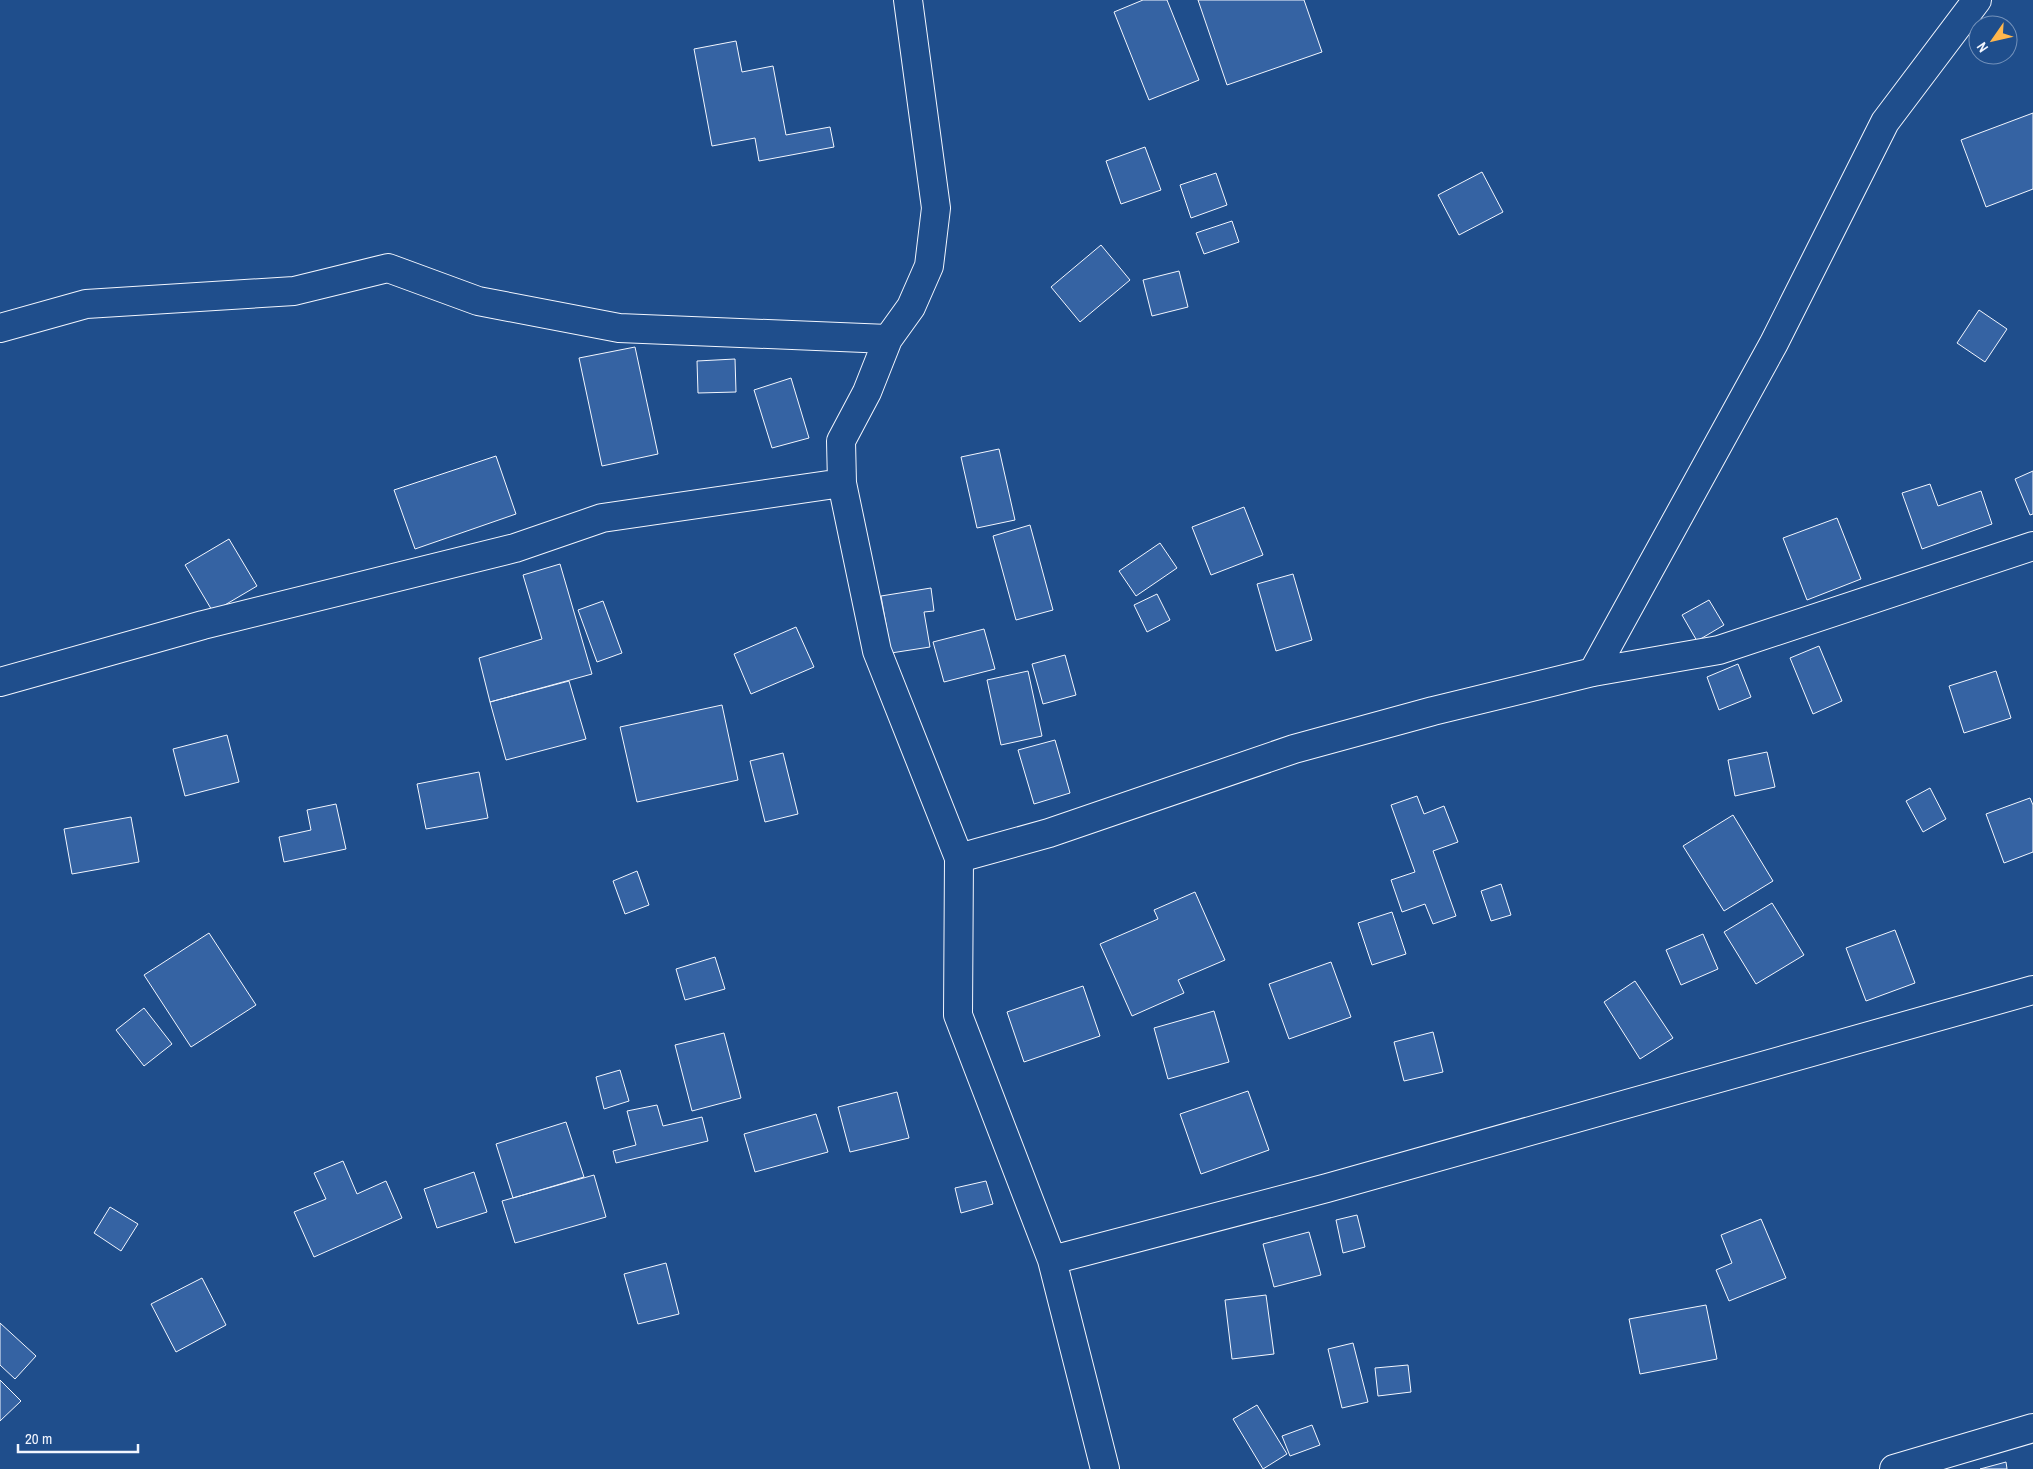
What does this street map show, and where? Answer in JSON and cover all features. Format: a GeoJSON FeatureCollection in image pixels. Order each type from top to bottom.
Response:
{"type":"FeatureCollection","features":[{"type":"Feature","properties":{"kind":"street"},"geometry":{"type":"LineString","coordinates":[[908,0],[936,208],[929,266],[911,307],[888,339],[867,392],[841,442],[842,483],[877,651],[959,858],[958,1015],[1052,1260],[1105,1469]]}},
{"type":"Feature","properties":{"kind":"street"},"geometry":{"type":"LineString","coordinates":[[1593,672],[1774,343],[1885,122],[1977,0]]}},
{"type":"Feature","properties":{"kind":"street"},"geometry":{"type":"LineString","coordinates":[[0,328],[86,304],[294,290],[388,268],[478,301],[619,328],[888,339]]}},
{"type":"Feature","properties":{"kind":"street"},"geometry":{"type":"LineString","coordinates":[[0,682],[203,624],[515,548],[602,518],[842,483]]}},
{"type":"Feature","properties":{"kind":"street"},"geometry":{"type":"LineString","coordinates":[[959,858],[1049,833],[1294,749],[1433,711],[1593,672],[1719,650],[2033,546]]}},
{"type":"Feature","properties":{"kind":"street"},"geometry":{"type":"LineString","coordinates":[[1052,1260],[1336,1185],[2033,990]]}},
{"type":"Feature","properties":{"kind":"street"},"geometry":{"type":"LineString","coordinates":[[1894,1469],[2033,1428]]}},
{"type":"Feature","properties":{"kind":"building"},"geometry":{"type":"Polygon","coordinates":[[[1143,0],[1167,0],[1199,80],[1149,100],[1114,12],[1143,0]]]}},
{"type":"Feature","properties":{"kind":"building"},"geometry":{"type":"Polygon","coordinates":[[[1198,0],[1304,0],[1322,52],[1227,85],[1198,0]]]}},
{"type":"Feature","properties":{"kind":"building"},"geometry":{"type":"Polygon","coordinates":[[[736,41],[742,72],[773,66],[786,135],[830,127],[834,147],[759,161],[755,138],[712,146],[694,49],[736,41]]]}},
{"type":"Feature","properties":{"kind":"building"},"geometry":{"type":"Polygon","coordinates":[[[2033,113],[2033,189],[1986,207],[1961,140],[2033,113]]]}},
{"type":"Feature","properties":{"kind":"building"},"geometry":{"type":"Polygon","coordinates":[[[1145,147],[1161,190],[1121,204],[1106,161],[1145,147]]]}},
{"type":"Feature","properties":{"kind":"building"},"geometry":{"type":"Polygon","coordinates":[[[1482,172],[1503,212],[1459,235],[1438,195],[1482,172]]]}},
{"type":"Feature","properties":{"kind":"building"},"geometry":{"type":"Polygon","coordinates":[[[1216,173],[1227,205],[1191,218],[1180,185],[1216,173]]]}},
{"type":"Feature","properties":{"kind":"building"},"geometry":{"type":"Polygon","coordinates":[[[1232,221],[1239,242],[1204,254],[1196,233],[1232,221]]]}},
{"type":"Feature","properties":{"kind":"building"},"geometry":{"type":"Polygon","coordinates":[[[1101,245],[1130,280],[1080,322],[1051,287],[1101,245]]]}},
{"type":"Feature","properties":{"kind":"building"},"geometry":{"type":"Polygon","coordinates":[[[1179,271],[1188,307],[1152,316],[1143,280],[1179,271]]]}},
{"type":"Feature","properties":{"kind":"building"},"geometry":{"type":"Polygon","coordinates":[[[1979,310],[2007,329],[1985,362],[1957,343],[1979,310]]]}},
{"type":"Feature","properties":{"kind":"building"},"geometry":{"type":"Polygon","coordinates":[[[635,347],[658,454],[602,466],[579,358],[635,347]]]}},
{"type":"Feature","properties":{"kind":"building"},"geometry":{"type":"Polygon","coordinates":[[[735,359],[736,392],[698,393],[697,361],[735,359]]]}},
{"type":"Feature","properties":{"kind":"building"},"geometry":{"type":"Polygon","coordinates":[[[791,378],[809,438],[772,448],[754,390],[791,378]]]}},
{"type":"Feature","properties":{"kind":"building"},"geometry":{"type":"Polygon","coordinates":[[[999,449],[1015,520],[977,528],[961,457],[999,449]]]}},
{"type":"Feature","properties":{"kind":"building"},"geometry":{"type":"Polygon","coordinates":[[[496,456],[516,514],[415,549],[394,490],[496,456]]]}},
{"type":"Feature","properties":{"kind":"building"},"geometry":{"type":"Polygon","coordinates":[[[2033,471],[2033,514],[2030,515],[2015,479],[2033,471]]]}},
{"type":"Feature","properties":{"kind":"building"},"geometry":{"type":"Polygon","coordinates":[[[1930,484],[1938,506],[1981,491],[1992,524],[1922,549],[1902,493],[1930,484]]]}},
{"type":"Feature","properties":{"kind":"building"},"geometry":{"type":"Polygon","coordinates":[[[1244,507],[1263,555],[1211,575],[1192,527],[1244,507]]]}},
{"type":"Feature","properties":{"kind":"building"},"geometry":{"type":"Polygon","coordinates":[[[1837,518],[1861,579],[1807,600],[1783,538],[1837,518]]]}},
{"type":"Feature","properties":{"kind":"building"},"geometry":{"type":"Polygon","coordinates":[[[1030,525],[1053,610],[1016,620],[993,536],[1030,525]]]}},
{"type":"Feature","properties":{"kind":"building"},"geometry":{"type":"Polygon","coordinates":[[[229,539],[257,586],[213,612],[185,565],[229,539]]]}},
{"type":"Feature","properties":{"kind":"building"},"geometry":{"type":"Polygon","coordinates":[[[1160,543],[1177,568],[1136,596],[1119,571],[1160,543]]]}},
{"type":"Feature","properties":{"kind":"building"},"geometry":{"type":"Polygon","coordinates":[[[560,564],[592,674],[490,702],[479,658],[542,639],[523,575],[560,564]]]}},
{"type":"Feature","properties":{"kind":"building"},"geometry":{"type":"Polygon","coordinates":[[[1293,574],[1312,640],[1276,651],[1257,584],[1293,574]]]}},
{"type":"Feature","properties":{"kind":"building"},"geometry":{"type":"Polygon","coordinates":[[[931,588],[934,611],[924,612],[930,647],[891,653],[881,596],[931,588]]]}},
{"type":"Feature","properties":{"kind":"building"},"geometry":{"type":"Polygon","coordinates":[[[1157,594],[1170,620],[1147,632],[1134,605],[1157,594]]]}},
{"type":"Feature","properties":{"kind":"building"},"geometry":{"type":"Polygon","coordinates":[[[1709,600],[1724,625],[1697,641],[1682,615],[1709,600]]]}},
{"type":"Feature","properties":{"kind":"building"},"geometry":{"type":"Polygon","coordinates":[[[603,601],[622,653],[597,662],[578,610],[603,601]]]}},
{"type":"Feature","properties":{"kind":"building"},"geometry":{"type":"Polygon","coordinates":[[[796,627],[814,667],[751,694],[734,654],[796,627]]]}},
{"type":"Feature","properties":{"kind":"building"},"geometry":{"type":"Polygon","coordinates":[[[984,629],[995,669],[944,682],[933,642],[984,629]]]}},
{"type":"Feature","properties":{"kind":"building"},"geometry":{"type":"Polygon","coordinates":[[[1819,646],[1842,701],[1813,714],[1790,658],[1819,646]]]}},
{"type":"Feature","properties":{"kind":"building"},"geometry":{"type":"Polygon","coordinates":[[[1065,655],[1076,695],[1043,704],[1032,664],[1065,655]]]}},
{"type":"Feature","properties":{"kind":"building"},"geometry":{"type":"Polygon","coordinates":[[[1738,664],[1751,697],[1719,710],[1707,677],[1738,664]]]}},
{"type":"Feature","properties":{"kind":"building"},"geometry":{"type":"Polygon","coordinates":[[[1028,671],[1042,736],[1001,745],[987,680],[1028,671]]]}},
{"type":"Feature","properties":{"kind":"building"},"geometry":{"type":"Polygon","coordinates":[[[1996,671],[2011,718],[1964,733],[1949,686],[1996,671]]]}},
{"type":"Feature","properties":{"kind":"building"},"geometry":{"type":"Polygon","coordinates":[[[569,681],[586,739],[506,760],[490,702],[569,681]]]}},
{"type":"Feature","properties":{"kind":"building"},"geometry":{"type":"Polygon","coordinates":[[[722,705],[738,780],[637,802],[620,727],[722,705]]]}},
{"type":"Feature","properties":{"kind":"building"},"geometry":{"type":"Polygon","coordinates":[[[227,735],[239,782],[185,796],[173,749],[227,735]]]}},
{"type":"Feature","properties":{"kind":"building"},"geometry":{"type":"Polygon","coordinates":[[[1055,740],[1070,793],[1034,804],[1018,750],[1055,740]]]}},
{"type":"Feature","properties":{"kind":"building"},"geometry":{"type":"Polygon","coordinates":[[[1767,752],[1775,787],[1735,796],[1728,760],[1767,752]]]}},
{"type":"Feature","properties":{"kind":"building"},"geometry":{"type":"Polygon","coordinates":[[[783,753],[798,814],[765,822],[750,761],[783,753]]]}},
{"type":"Feature","properties":{"kind":"building"},"geometry":{"type":"Polygon","coordinates":[[[479,772],[488,818],[426,829],[417,784],[479,772]]]}},
{"type":"Feature","properties":{"kind":"building"},"geometry":{"type":"Polygon","coordinates":[[[1930,788],[1946,819],[1923,832],[1906,801],[1930,788]]]}},
{"type":"Feature","properties":{"kind":"building"},"geometry":{"type":"Polygon","coordinates":[[[1417,796],[1424,814],[1444,806],[1458,842],[1433,851],[1456,916],[1433,924],[1425,904],[1402,912],[1391,880],[1415,872],[1391,805],[1417,796]]]}},
{"type":"Feature","properties":{"kind":"building"},"geometry":{"type":"Polygon","coordinates":[[[2030,798],[2033,805],[2033,852],[2004,863],[1986,814],[2030,798]]]}},
{"type":"Feature","properties":{"kind":"building"},"geometry":{"type":"Polygon","coordinates":[[[336,804],[346,849],[284,862],[279,837],[311,830],[307,810],[336,804]]]}},
{"type":"Feature","properties":{"kind":"building"},"geometry":{"type":"Polygon","coordinates":[[[1733,815],[1773,881],[1724,911],[1683,846],[1733,815]]]}},
{"type":"Feature","properties":{"kind":"building"},"geometry":{"type":"Polygon","coordinates":[[[131,817],[139,862],[72,874],[64,829],[131,817]]]}},
{"type":"Feature","properties":{"kind":"building"},"geometry":{"type":"Polygon","coordinates":[[[637,871],[649,905],[625,914],[613,881],[637,871]]]}},
{"type":"Feature","properties":{"kind":"building"},"geometry":{"type":"Polygon","coordinates":[[[1501,884],[1511,915],[1491,921],[1481,891],[1501,884]]]}},
{"type":"Feature","properties":{"kind":"building"},"geometry":{"type":"Polygon","coordinates":[[[1195,892],[1225,960],[1178,980],[1184,993],[1132,1016],[1100,944],[1158,919],[1154,910],[1195,892]]]}},
{"type":"Feature","properties":{"kind":"building"},"geometry":{"type":"Polygon","coordinates":[[[1772,903],[1804,955],[1756,984],[1724,932],[1772,903]]]}},
{"type":"Feature","properties":{"kind":"building"},"geometry":{"type":"Polygon","coordinates":[[[1392,912],[1406,954],[1372,965],[1358,923],[1392,912]]]}},
{"type":"Feature","properties":{"kind":"building"},"geometry":{"type":"Polygon","coordinates":[[[1895,930],[1915,983],[1866,1001],[1846,948],[1895,930]]]}},
{"type":"Feature","properties":{"kind":"building"},"geometry":{"type":"Polygon","coordinates":[[[209,933],[256,1005],[191,1047],[144,975],[209,933]]]}},
{"type":"Feature","properties":{"kind":"building"},"geometry":{"type":"Polygon","coordinates":[[[1703,934],[1718,969],[1681,985],[1666,950],[1703,934]]]}},
{"type":"Feature","properties":{"kind":"building"},"geometry":{"type":"Polygon","coordinates":[[[715,957],[725,989],[685,1000],[676,969],[715,957]]]}},
{"type":"Feature","properties":{"kind":"building"},"geometry":{"type":"Polygon","coordinates":[[[1331,962],[1351,1017],[1289,1039],[1269,984],[1331,962]]]}},
{"type":"Feature","properties":{"kind":"building"},"geometry":{"type":"Polygon","coordinates":[[[1635,981],[1673,1038],[1640,1059],[1604,1002],[1635,981]]]}},
{"type":"Feature","properties":{"kind":"building"},"geometry":{"type":"Polygon","coordinates":[[[1083,986],[1100,1036],[1024,1062],[1007,1012],[1083,986]]]}},
{"type":"Feature","properties":{"kind":"building"},"geometry":{"type":"Polygon","coordinates":[[[144,1008],[172,1044],[144,1066],[116,1030],[144,1008]]]}},
{"type":"Feature","properties":{"kind":"building"},"geometry":{"type":"Polygon","coordinates":[[[1214,1011],[1229,1062],[1168,1079],[1154,1028],[1214,1011]]]}},
{"type":"Feature","properties":{"kind":"building"},"geometry":{"type":"Polygon","coordinates":[[[1433,1032],[1443,1072],[1404,1081],[1394,1042],[1433,1032]]]}},
{"type":"Feature","properties":{"kind":"building"},"geometry":{"type":"Polygon","coordinates":[[[724,1033],[741,1098],[692,1111],[675,1045],[724,1033]]]}},
{"type":"Feature","properties":{"kind":"building"},"geometry":{"type":"Polygon","coordinates":[[[620,1070],[629,1101],[604,1109],[596,1077],[620,1070]]]}},
{"type":"Feature","properties":{"kind":"building"},"geometry":{"type":"Polygon","coordinates":[[[1248,1091],[1269,1150],[1201,1174],[1180,1114],[1248,1091]]]}},
{"type":"Feature","properties":{"kind":"building"},"geometry":{"type":"Polygon","coordinates":[[[897,1092],[909,1138],[850,1152],[838,1107],[897,1092]]]}},
{"type":"Feature","properties":{"kind":"building"},"geometry":{"type":"Polygon","coordinates":[[[657,1105],[663,1126],[702,1117],[708,1141],[616,1163],[613,1151],[636,1145],[627,1111],[657,1105]]]}},
{"type":"Feature","properties":{"kind":"building"},"geometry":{"type":"Polygon","coordinates":[[[816,1114],[828,1152],[755,1172],[744,1134],[816,1114]]]}},
{"type":"Feature","properties":{"kind":"building"},"geometry":{"type":"Polygon","coordinates":[[[566,1122],[584,1177],[513,1198],[496,1144],[566,1122]]]}},
{"type":"Feature","properties":{"kind":"building"},"geometry":{"type":"Polygon","coordinates":[[[343,1161],[357,1194],[386,1181],[402,1218],[314,1257],[294,1212],[326,1199],[314,1173],[343,1161]]]}},
{"type":"Feature","properties":{"kind":"building"},"geometry":{"type":"Polygon","coordinates":[[[474,1172],[487,1212],[437,1228],[424,1189],[474,1172]]]}},
{"type":"Feature","properties":{"kind":"building"},"geometry":{"type":"Polygon","coordinates":[[[594,1175],[606,1217],[515,1243],[502,1201],[594,1175]]]}},
{"type":"Feature","properties":{"kind":"building"},"geometry":{"type":"Polygon","coordinates":[[[986,1181],[993,1204],[961,1213],[955,1188],[986,1181]]]}},
{"type":"Feature","properties":{"kind":"building"},"geometry":{"type":"Polygon","coordinates":[[[110,1207],[138,1224],[121,1251],[94,1233],[110,1207]]]}},
{"type":"Feature","properties":{"kind":"building"},"geometry":{"type":"Polygon","coordinates":[[[1357,1215],[1365,1247],[1343,1253],[1336,1220],[1357,1215]]]}},
{"type":"Feature","properties":{"kind":"building"},"geometry":{"type":"Polygon","coordinates":[[[1761,1219],[1786,1278],[1729,1301],[1716,1270],[1732,1263],[1721,1235],[1761,1219]]]}},
{"type":"Feature","properties":{"kind":"building"},"geometry":{"type":"Polygon","coordinates":[[[1309,1232],[1321,1275],[1274,1287],[1263,1244],[1309,1232]]]}},
{"type":"Feature","properties":{"kind":"building"},"geometry":{"type":"Polygon","coordinates":[[[666,1263],[679,1314],[638,1324],[624,1274],[666,1263]]]}},
{"type":"Feature","properties":{"kind":"building"},"geometry":{"type":"Polygon","coordinates":[[[202,1278],[226,1325],[176,1352],[151,1304],[202,1278]]]}},
{"type":"Feature","properties":{"kind":"building"},"geometry":{"type":"Polygon","coordinates":[[[1266,1295],[1274,1354],[1232,1359],[1225,1300],[1266,1295]]]}},
{"type":"Feature","properties":{"kind":"building"},"geometry":{"type":"Polygon","coordinates":[[[1706,1305],[1717,1359],[1640,1374],[1629,1319],[1706,1305]]]}},
{"type":"Feature","properties":{"kind":"building"},"geometry":{"type":"Polygon","coordinates":[[[0,1323],[36,1356],[15,1379],[0,1365],[0,1323]]]}},
{"type":"Feature","properties":{"kind":"building"},"geometry":{"type":"Polygon","coordinates":[[[1353,1343],[1368,1402],[1342,1408],[1328,1349],[1353,1343]]]}},
{"type":"Feature","properties":{"kind":"building"},"geometry":{"type":"Polygon","coordinates":[[[1408,1365],[1411,1392],[1378,1396],[1375,1368],[1408,1365]]]}},
{"type":"Feature","properties":{"kind":"building"},"geometry":{"type":"Polygon","coordinates":[[[0,1380],[21,1401],[0,1421],[0,1380]]]}},
{"type":"Feature","properties":{"kind":"building"},"geometry":{"type":"Polygon","coordinates":[[[1257,1405],[1287,1454],[1263,1469],[1233,1419],[1257,1405]]]}},
{"type":"Feature","properties":{"kind":"building"},"geometry":{"type":"Polygon","coordinates":[[[1312,1425],[1320,1445],[1290,1456],[1282,1436],[1312,1425]]]}},
{"type":"Feature","properties":{"kind":"building"},"geometry":{"type":"Polygon","coordinates":[[[2006,1462],[2007,1469],[1980,1469],[2006,1462]]]}}]}
